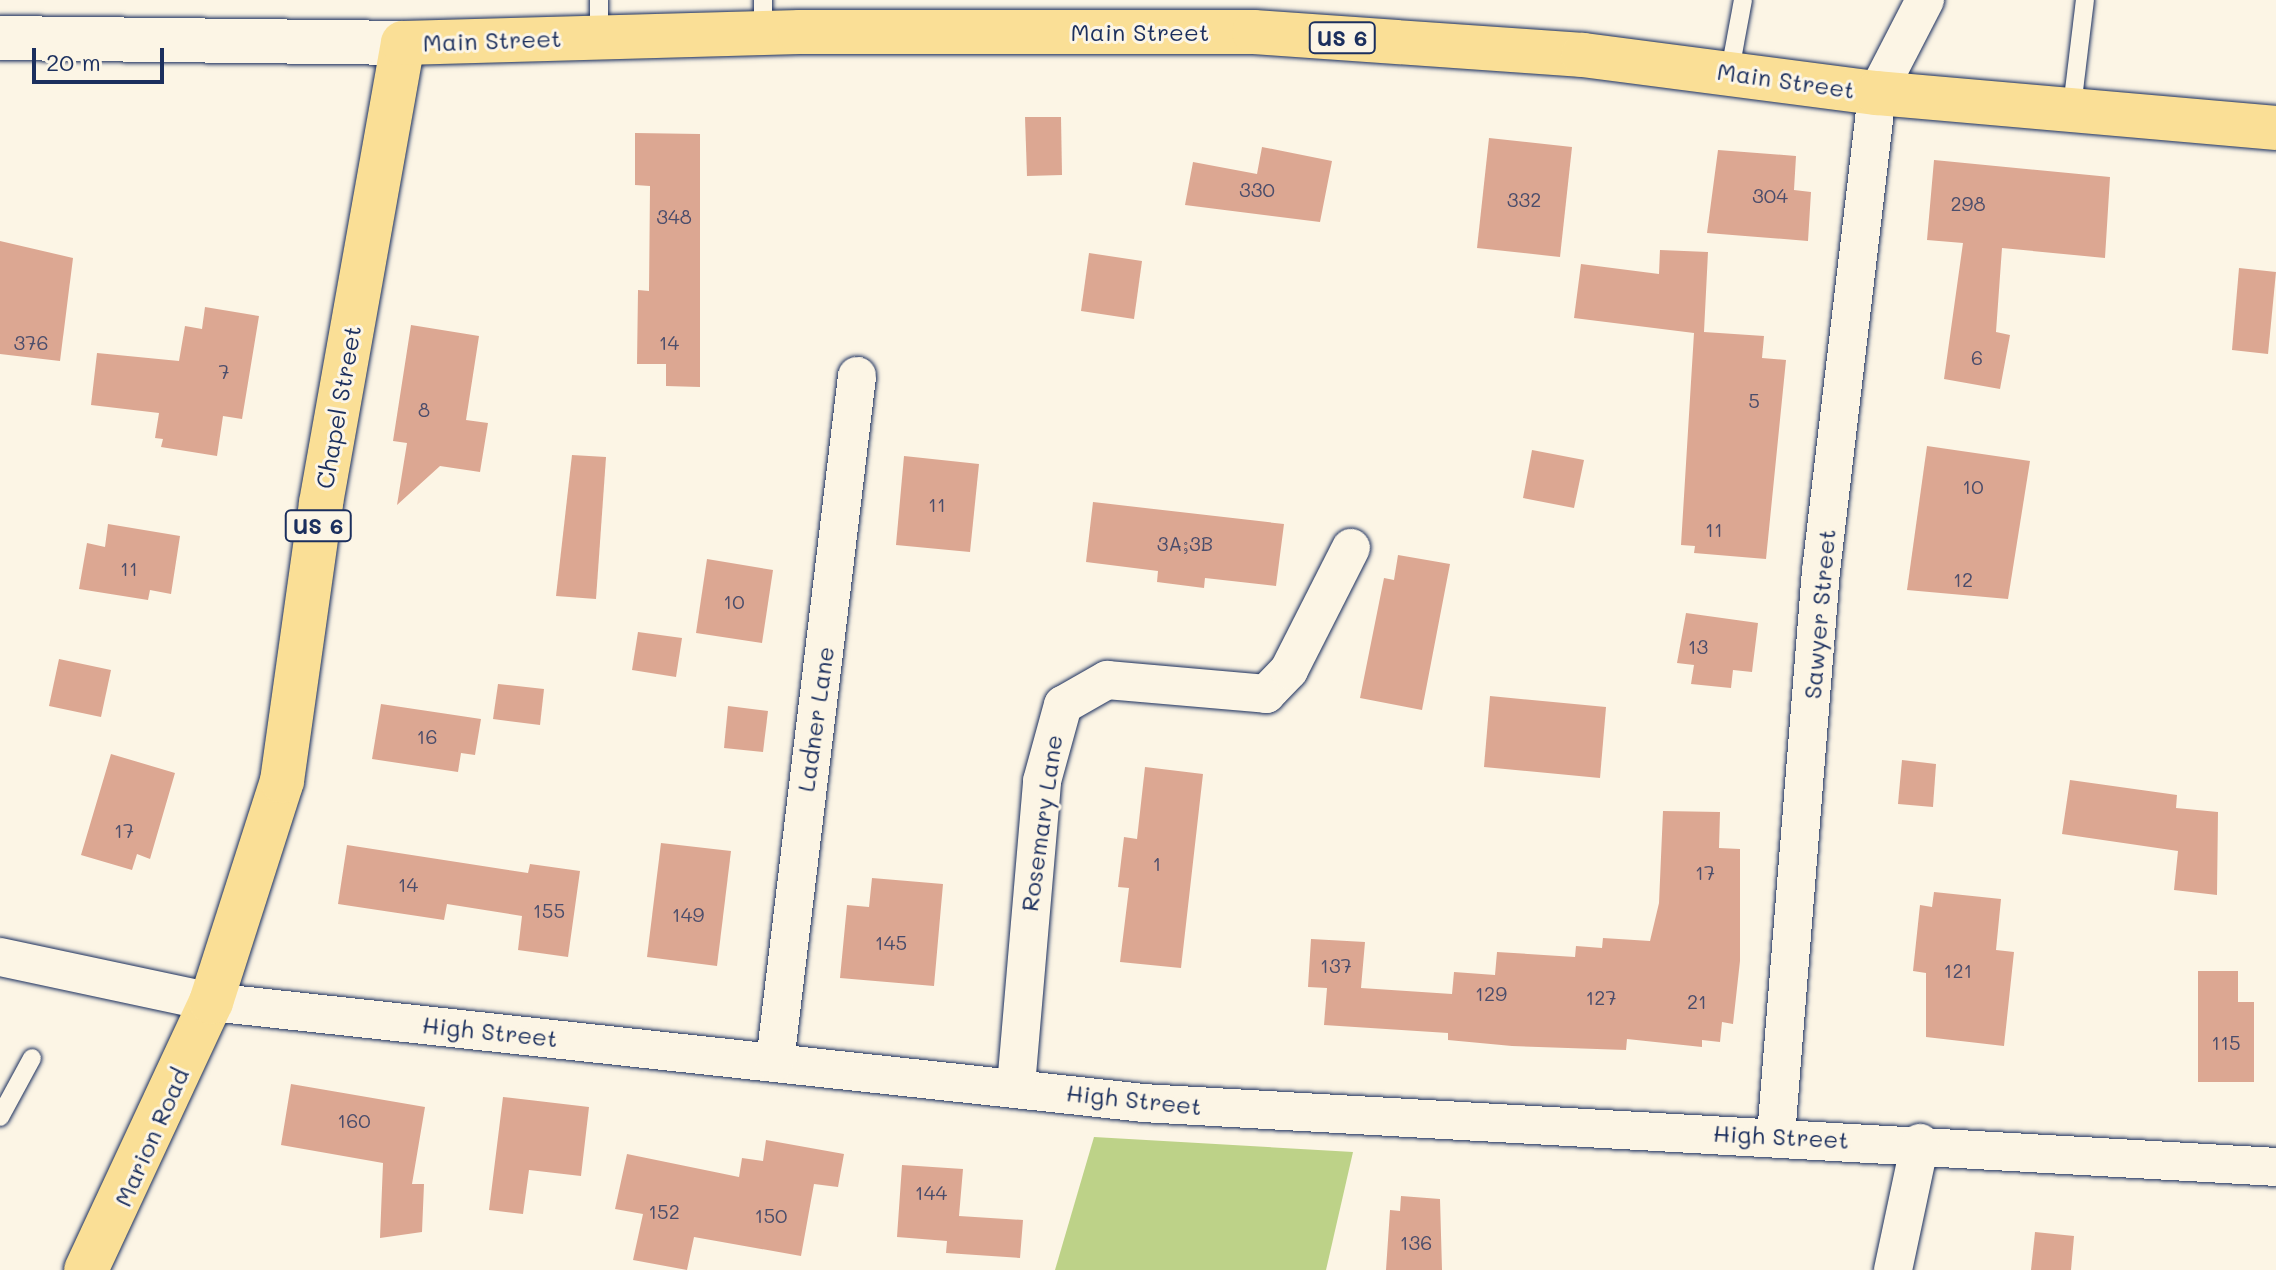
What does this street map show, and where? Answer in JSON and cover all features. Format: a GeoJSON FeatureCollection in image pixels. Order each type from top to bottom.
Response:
{"type":"FeatureCollection","features":[{"type":"Feature","properties":{"kind":"main road","name":"Main Street"},"geometry":{"type":"LineString","coordinates":[[0,38],[403,43],[599,18],[763,16],[1254,32],[1730,70],[1877,93],[2072,107],[2276,128]]}},
{"type":"Feature","properties":{"kind":"main road","name":"Chapel Street"},"geometry":{"type":"LineString","coordinates":[[211,1002],[282,781],[321,503],[403,43]]}},
{"type":"Feature","properties":{"kind":"main road","name":"Marion Road"},"geometry":{"type":"LineString","coordinates":[[86,1270],[211,1002]]}},
{"type":"Feature","properties":{"kind":"street"},"geometry":{"type":"LineString","coordinates":[[1877,93],[1925,0]]}},
{"type":"Feature","properties":{"kind":"street","name":"Sawyer Street"},"geometry":{"type":"LineString","coordinates":[[1776,1136],[1821,571],[1877,93]]}},
{"type":"Feature","properties":{"kind":"street","name":"Ladner Lane"},"geometry":{"type":"LineString","coordinates":[[775,1062],[857,376]]}},
{"type":"Feature","properties":{"kind":"street","name":"Rosemary Lane"},"geometry":{"type":"LineString","coordinates":[[1016,1086],[1042,781],[1063,705],[1107,680],[1266,694],[1289,670],[1351,548]]}},
{"type":"Feature","properties":{"kind":"street","name":"High Street"},"geometry":{"type":"LineString","coordinates":[[0,957],[211,1002],[1016,1086],[1143,1103],[1920,1143],[2276,1167]]}},
{"type":"Feature","properties":{"kind":"street"},"geometry":{"type":"LineString","coordinates":[[1893,1270],[1920,1143]]}},
{"type":"Feature","properties":{"kind":"lane"},"geometry":{"type":"LineString","coordinates":[[1730,70],[1743,0]]}},
{"type":"Feature","properties":{"kind":"lane"},"geometry":{"type":"LineString","coordinates":[[2072,107],[2085,0]]}},
{"type":"Feature","properties":{"kind":"lane"},"geometry":{"type":"LineString","coordinates":[[0,1117],[32,1058]]}},
{"type":"Feature","properties":{"kind":"green space"},"geometry":{"type":"Polygon","coordinates":[[[1094,1137],[1353,1152],[1326,1270],[1055,1270],[1094,1137]]]}},
{"type":"Feature","properties":{"kind":"building"},"geometry":{"type":"Polygon","coordinates":[[[1025,117],[1061,117],[1062,175],[1027,176],[1025,117]]]}},
{"type":"Feature","properties":{"kind":"building"},"geometry":{"type":"Polygon","coordinates":[[[635,133],[700,134],[700,387],[666,386],[666,364],[637,364],[638,290],[649,291],[650,186],[635,185],[635,133]]]}},
{"type":"Feature","properties":{"kind":"building"},"geometry":{"type":"Polygon","coordinates":[[[1489,138],[1572,147],[1560,257],[1477,248],[1489,138]]]}},
{"type":"Feature","properties":{"kind":"building"},"geometry":{"type":"Polygon","coordinates":[[[1262,147],[1332,161],[1320,222],[1185,205],[1193,162],[1257,174],[1262,147]]]}},
{"type":"Feature","properties":{"kind":"building"},"geometry":{"type":"Polygon","coordinates":[[[1718,150],[1796,156],[1794,190],[1811,192],[1808,241],[1707,233],[1718,150]]]}},
{"type":"Feature","properties":{"kind":"building"},"geometry":{"type":"Polygon","coordinates":[[[1934,160],[2110,177],[2105,258],[2002,248],[1996,332],[2010,335],[2000,389],[1944,379],[1963,243],[1927,240],[1934,160]]]}},
{"type":"Feature","properties":{"kind":"building"},"geometry":{"type":"Polygon","coordinates":[[[0,241],[73,258],[60,361],[0,354],[0,241]]]}},
{"type":"Feature","properties":{"kind":"building"},"geometry":{"type":"Polygon","coordinates":[[[1660,250],[1708,252],[1704,332],[1764,336],[1762,358],[1786,360],[1766,559],[1694,553],[1695,546],[1681,545],[1694,333],[1574,318],[1581,264],[1659,274],[1660,250]]]}},
{"type":"Feature","properties":{"kind":"building"},"geometry":{"type":"Polygon","coordinates":[[[1089,253],[1142,261],[1134,319],[1081,311],[1089,253]]]}},
{"type":"Feature","properties":{"kind":"building"},"geometry":{"type":"Polygon","coordinates":[[[2239,268],[2276,272],[2268,354],[2232,350],[2239,268]]]}},
{"type":"Feature","properties":{"kind":"building"},"geometry":{"type":"Polygon","coordinates":[[[205,307],[259,316],[242,419],[223,416],[217,456],[161,447],[163,439],[155,438],[159,413],[91,405],[97,353],[179,361],[185,326],[202,329],[205,307]]]}},
{"type":"Feature","properties":{"kind":"building"},"geometry":{"type":"Polygon","coordinates":[[[411,325],[479,336],[466,420],[488,423],[480,472],[440,466],[397,505],[407,443],[393,441],[411,325]]]}},
{"type":"Feature","properties":{"kind":"building"},"geometry":{"type":"Polygon","coordinates":[[[1927,446],[2030,461],[2008,599],[1907,590],[1927,446]]]}},
{"type":"Feature","properties":{"kind":"building"},"geometry":{"type":"Polygon","coordinates":[[[1532,450],[1584,460],[1574,508],[1523,498],[1532,450]]]}},
{"type":"Feature","properties":{"kind":"building"},"geometry":{"type":"Polygon","coordinates":[[[572,455],[606,457],[596,599],[556,596],[572,455]]]}},
{"type":"Feature","properties":{"kind":"building"},"geometry":{"type":"Polygon","coordinates":[[[904,456],[979,464],[970,552],[896,545],[904,456]]]}},
{"type":"Feature","properties":{"kind":"building"},"geometry":{"type":"Polygon","coordinates":[[[1093,502],[1284,524],[1276,586],[1205,578],[1204,588],[1157,582],[1158,571],[1086,562],[1093,502]]]}},
{"type":"Feature","properties":{"kind":"building"},"geometry":{"type":"Polygon","coordinates":[[[108,524],[180,536],[171,594],[150,590],[148,600],[79,589],[87,543],[105,547],[108,524]]]}},
{"type":"Feature","properties":{"kind":"building"},"geometry":{"type":"Polygon","coordinates":[[[1398,555],[1450,564],[1422,710],[1360,698],[1384,578],[1394,580],[1398,555]]]}},
{"type":"Feature","properties":{"kind":"building"},"geometry":{"type":"Polygon","coordinates":[[[707,559],[773,570],[762,643],[696,633],[707,559]]]}},
{"type":"Feature","properties":{"kind":"building"},"geometry":{"type":"Polygon","coordinates":[[[1686,613],[1758,623],[1752,672],[1733,670],[1731,688],[1691,684],[1694,665],[1677,663],[1686,613]]]}},
{"type":"Feature","properties":{"kind":"building"},"geometry":{"type":"Polygon","coordinates":[[[638,632],[682,638],[676,677],[632,670],[638,632]]]}},
{"type":"Feature","properties":{"kind":"building"},"geometry":{"type":"Polygon","coordinates":[[[59,659],[111,670],[101,717],[49,706],[59,659]]]}},
{"type":"Feature","properties":{"kind":"building"},"geometry":{"type":"Polygon","coordinates":[[[498,684],[544,689],[540,725],[493,719],[498,684]]]}},
{"type":"Feature","properties":{"kind":"building"},"geometry":{"type":"Polygon","coordinates":[[[1490,696],[1606,707],[1600,778],[1484,767],[1490,696]]]}},
{"type":"Feature","properties":{"kind":"building"},"geometry":{"type":"Polygon","coordinates":[[[381,704],[481,719],[475,755],[461,753],[458,772],[372,759],[381,704]]]}},
{"type":"Feature","properties":{"kind":"building"},"geometry":{"type":"Polygon","coordinates":[[[728,706],[768,711],[763,752],[724,748],[728,706]]]}},
{"type":"Feature","properties":{"kind":"building"},"geometry":{"type":"Polygon","coordinates":[[[111,754],[175,773],[150,859],[137,854],[132,870],[81,855],[111,754]]]}},
{"type":"Feature","properties":{"kind":"building"},"geometry":{"type":"Polygon","coordinates":[[[1902,760],[1936,764],[1933,807],[1898,804],[1902,760]]]}},
{"type":"Feature","properties":{"kind":"building"},"geometry":{"type":"Polygon","coordinates":[[[1145,767],[1203,774],[1181,968],[1120,962],[1129,888],[1118,887],[1124,837],[1137,839],[1145,767]]]}},
{"type":"Feature","properties":{"kind":"building"},"geometry":{"type":"Polygon","coordinates":[[[2070,780],[2177,795],[2176,808],[2218,812],[2217,895],[2174,890],[2178,851],[2062,834],[2070,780]]]}},
{"type":"Feature","properties":{"kind":"building"},"geometry":{"type":"Polygon","coordinates":[[[1663,811],[1720,812],[1719,848],[1740,849],[1740,961],[1733,1024],[1722,1022],[1720,1042],[1702,1040],[1702,1047],[1627,1039],[1626,1050],[1512,1046],[1448,1040],[1448,1033],[1324,1025],[1327,988],[1308,987],[1311,939],[1365,942],[1361,988],[1452,994],[1454,972],[1495,975],[1497,952],[1575,957],[1576,946],[1602,948],[1603,938],[1650,941],[1659,903],[1663,811]]]}},
{"type":"Feature","properties":{"kind":"building"},"geometry":{"type":"Polygon","coordinates":[[[661,843],[731,851],[717,966],[647,957],[661,843]]]}},
{"type":"Feature","properties":{"kind":"building"},"geometry":{"type":"Polygon","coordinates":[[[347,845],[528,873],[530,864],[580,871],[568,957],[518,950],[522,916],[447,904],[444,920],[338,904],[347,845]]]}},
{"type":"Feature","properties":{"kind":"building"},"geometry":{"type":"Polygon","coordinates":[[[872,878],[943,884],[934,986],[840,978],[847,905],[869,907],[872,878]]]}},
{"type":"Feature","properties":{"kind":"building"},"geometry":{"type":"Polygon","coordinates":[[[1934,892],[2001,899],[1996,950],[2014,952],[2004,1046],[1926,1037],[1926,973],[1913,971],[1920,905],[1932,907],[1934,892]]]}},
{"type":"Feature","properties":{"kind":"building"},"geometry":{"type":"Polygon","coordinates":[[[2198,971],[2238,971],[2238,1002],[2254,1002],[2254,1082],[2198,1082],[2198,971]]]}},
{"type":"Feature","properties":{"kind":"building"},"geometry":{"type":"Polygon","coordinates":[[[291,1084],[425,1107],[412,1184],[424,1184],[422,1232],[380,1238],[383,1163],[281,1145],[291,1084]]]}},
{"type":"Feature","properties":{"kind":"building"},"geometry":{"type":"Polygon","coordinates":[[[503,1097],[589,1107],[581,1176],[529,1170],[523,1214],[489,1210],[503,1097]]]}},
{"type":"Feature","properties":{"kind":"building"},"geometry":{"type":"Polygon","coordinates":[[[766,1140],[844,1154],[838,1187],[814,1184],[801,1256],[694,1237],[687,1270],[633,1260],[643,1214],[615,1209],[627,1154],[739,1177],[742,1158],[763,1161],[766,1140]]]}},
{"type":"Feature","properties":{"kind":"building"},"geometry":{"type":"Polygon","coordinates":[[[902,1165],[963,1169],[959,1216],[1023,1220],[1020,1258],[946,1253],[947,1241],[897,1237],[902,1165]]]}},
{"type":"Feature","properties":{"kind":"building"},"geometry":{"type":"Polygon","coordinates":[[[1401,1196],[1440,1199],[1442,1270],[1386,1270],[1390,1210],[1400,1211],[1401,1196]]]}},
{"type":"Feature","properties":{"kind":"building"},"geometry":{"type":"Polygon","coordinates":[[[2035,1232],[2074,1236],[2071,1270],[2031,1270],[2035,1232]]]}}]}
